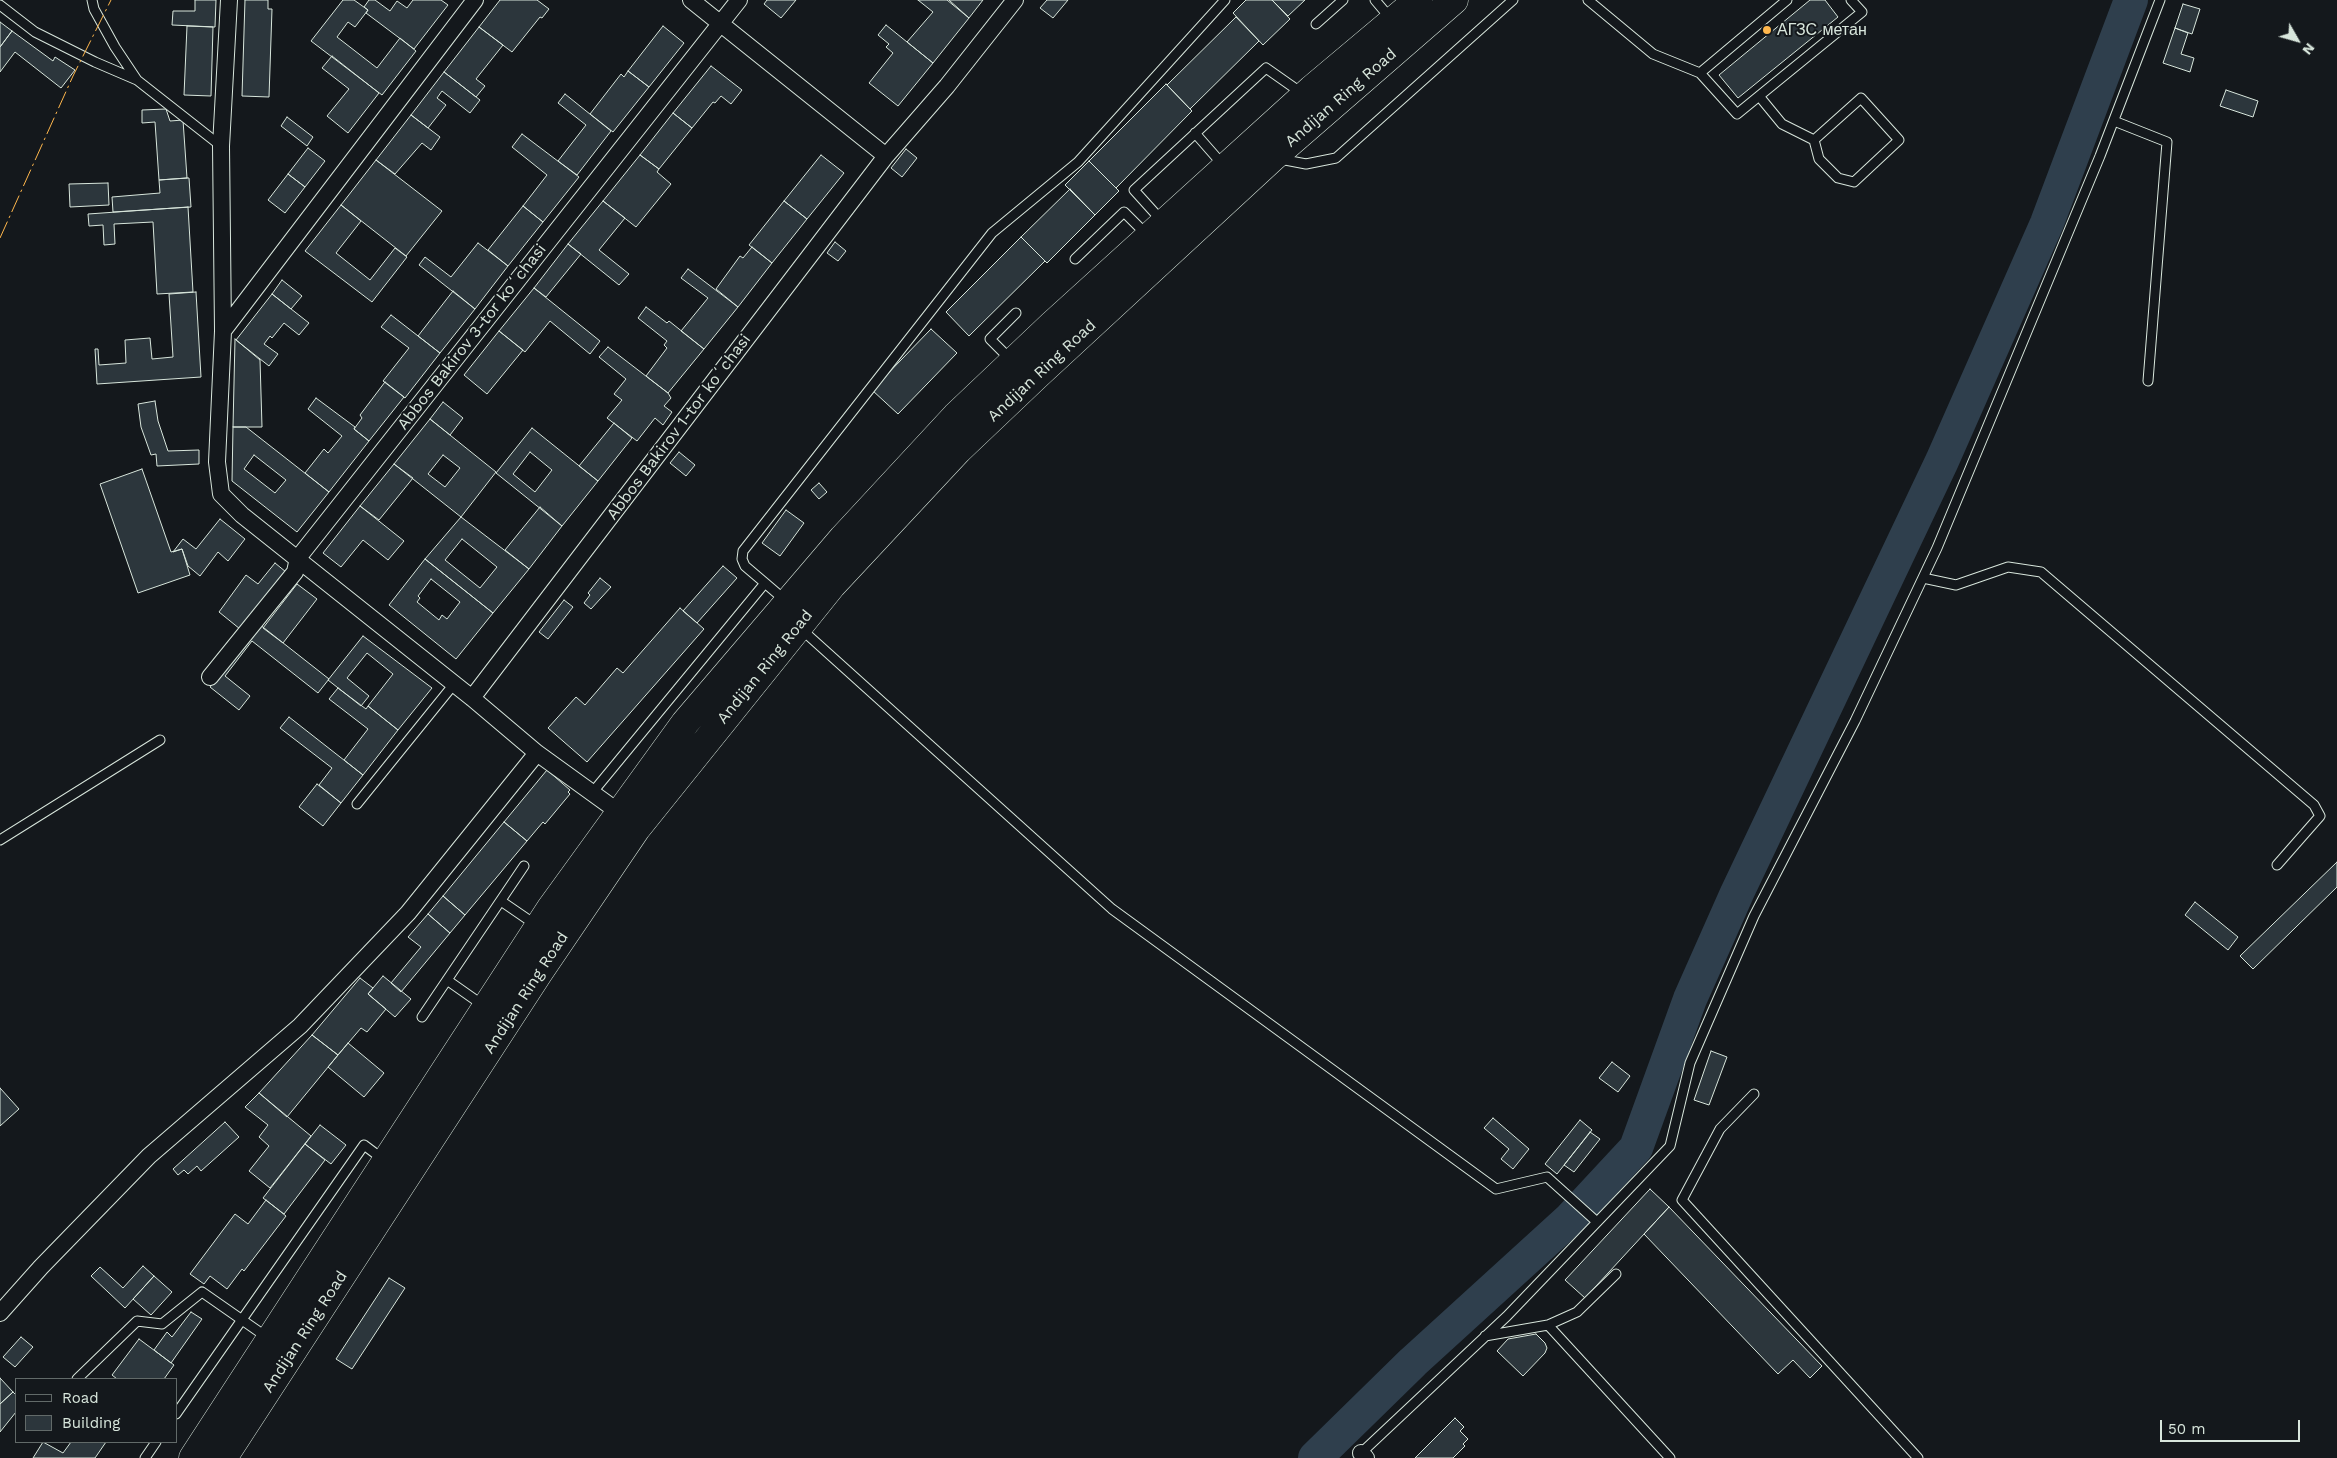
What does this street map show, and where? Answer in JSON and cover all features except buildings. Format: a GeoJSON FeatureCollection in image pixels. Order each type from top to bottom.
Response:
{"type":"FeatureCollection","features":[{"type":"Feature","properties":{"kind":"highway","name":"Andijan Ring Road"},"geometry":{"type":"LineString","coordinates":[[223,1458],[539,972],[636,829],[793,614],[843,538],[956,416],[1013,362],[1305,96],[1418,0]]}},
{"type":"Feature","properties":{"kind":"highway","name":"Andijan Ring Road"},"geometry":{"type":"LineString","coordinates":[[193,1458],[538,927],[685,723],[793,614],[832,585],[958,450],[1272,158],[1454,0]]}},
{"type":"Feature","properties":{"kind":"street"},"geometry":{"type":"LineString","coordinates":[[229,0],[221,146],[222,331],[216,462],[222,494],[242,515],[472,698],[537,753],[620,813]]}},
{"type":"Feature","properties":{"kind":"street"},"geometry":{"type":"LineString","coordinates":[[222,331],[475,0]]}},
{"type":"Feature","properties":{"kind":"street"},"geometry":{"type":"LineString","coordinates":[[691,0],[886,156]]}},
{"type":"Feature","properties":{"kind":"street","name":"Abbos Bakirov 3-tor koʻchasi"},"geometry":{"type":"LineString","coordinates":[[210,676],[295,572],[298,558],[739,0]]}},
{"type":"Feature","properties":{"kind":"street","name":"Abbos Bakirov 1-tor koʻchasi"},"geometry":{"type":"LineString","coordinates":[[472,698],[886,156],[947,86],[1014,0]]}},
{"type":"Feature","properties":{"kind":"street"},"geometry":{"type":"LineString","coordinates":[[0,1314],[41,1267],[149,1156],[313,1012],[408,913],[537,753]]}},
{"type":"Feature","properties":{"kind":"lane"},"geometry":{"type":"LineString","coordinates":[[92,0],[94,9],[115,47],[137,80]]}},
{"type":"Feature","properties":{"kind":"lane"},"geometry":{"type":"LineString","coordinates":[[1225,0],[1078,162],[992,234],[744,551],[742,559],[745,566],[793,614],[1112,909],[1496,1189],[1547,1177],[1594,1220]]}},
{"type":"Feature","properties":{"kind":"lane"},"geometry":{"type":"LineString","coordinates":[[1316,24],[1343,0]]}},
{"type":"Feature","properties":{"kind":"lane"},"geometry":{"type":"LineString","coordinates":[[1375,0],[1393,21]]}},
{"type":"Feature","properties":{"kind":"lane"},"geometry":{"type":"LineString","coordinates":[[1272,158],[1306,164],[1336,158],[1513,0]]}},
{"type":"Feature","properties":{"kind":"lane"},"geometry":{"type":"LineString","coordinates":[[1588,0],[1653,54],[1700,73],[1737,114],[1862,12],[1851,0]]}},
{"type":"Feature","properties":{"kind":"lane"},"geometry":{"type":"LineString","coordinates":[[1700,73],[1787,0]]}},
{"type":"Feature","properties":{"kind":"lane"},"geometry":{"type":"LineString","coordinates":[[1361,1456],[1484,1336],[1594,1220],[1670,1146],[1690,1063],[1754,916],[1855,721],[1923,578],[2114,121],[2160,0]]}},
{"type":"Feature","properties":{"kind":"lane"},"geometry":{"type":"LineString","coordinates":[[0,5],[35,32],[95,62],[137,80],[221,146]]}},
{"type":"Feature","properties":{"kind":"lane"},"geometry":{"type":"LineString","coordinates":[[1156,230],[1134,190],[1266,68],[1305,96]]}},
{"type":"Feature","properties":{"kind":"lane"},"geometry":{"type":"LineString","coordinates":[[1759,96],[1782,124],[1814,140],[1819,159],[1838,178],[1854,182],[1899,140],[1860,98],[1814,140]]}},
{"type":"Feature","properties":{"kind":"lane"},"geometry":{"type":"LineString","coordinates":[[2114,121],[2167,142],[2148,381]]}},
{"type":"Feature","properties":{"kind":"lane"},"geometry":{"type":"LineString","coordinates":[[1195,133],[1226,167]]}},
{"type":"Feature","properties":{"kind":"lane"},"geometry":{"type":"LineString","coordinates":[[1075,259],[1124,212],[1156,230]]}},
{"type":"Feature","properties":{"kind":"lane"},"geometry":{"type":"LineString","coordinates":[[1013,362],[990,339],[1016,313]]}},
{"type":"Feature","properties":{"kind":"lane"},"geometry":{"type":"LineString","coordinates":[[1923,578],[1956,585],[2008,567],[2041,572],[2314,805],[2320,816],[2278,865]]}},
{"type":"Feature","properties":{"kind":"lane"},"geometry":{"type":"LineString","coordinates":[[592,793],[765,584]]}},
{"type":"Feature","properties":{"kind":"lane"},"geometry":{"type":"LineString","coordinates":[[357,804],[454,684]]}},
{"type":"Feature","properties":{"kind":"lane"},"geometry":{"type":"LineString","coordinates":[[0,840],[160,740]]}},
{"type":"Feature","properties":{"kind":"lane"},"geometry":{"type":"LineString","coordinates":[[422,1017],[524,866]]}},
{"type":"Feature","properties":{"kind":"lane"},"geometry":{"type":"LineString","coordinates":[[501,901],[538,927]]}},
{"type":"Feature","properties":{"kind":"lane"},"geometry":{"type":"LineString","coordinates":[[447,980],[486,1007]]}},
{"type":"Feature","properties":{"kind":"lane"},"geometry":{"type":"LineString","coordinates":[[1754,1094],[1720,1129],[1682,1200],[1918,1458]]}},
{"type":"Feature","properties":{"kind":"lane"},"geometry":{"type":"LineString","coordinates":[[178,1411],[364,1145],[386,1161]]}},
{"type":"Feature","properties":{"kind":"lane"},"geometry":{"type":"LineString","coordinates":[[1484,1336],[1548,1325],[1577,1312],[1616,1274]]}},
{"type":"Feature","properties":{"kind":"lane"},"geometry":{"type":"LineString","coordinates":[[78,1378],[137,1321],[162,1324],[202,1292],[270,1339]]}},
{"type":"Feature","properties":{"kind":"lane"},"geometry":{"type":"LineString","coordinates":[[1548,1325],[1670,1458]]}},
{"type":"Feature","properties":{"kind":"lane"},"geometry":{"type":"LineString","coordinates":[[145,1458],[155,1443]]}},
{"type":"Feature","properties":{"kind":"waterway"},"geometry":{"type":"LineString","coordinates":[[1315,1458],[1413,1362],[1570,1219],[1636,1148],[1690,999],[1737,893],[1942,461],[2047,223],[2131,0]]}},
{"type":"Feature","properties":{"kind":"power"},"geometry":{"type":"LineString","coordinates":[[0,238],[73,76],[111,0]]}},
{"type":"Feature","properties":{"kind":"place","name":"АГЗС метан"},"geometry":{"type":"Point","coordinates":[1767,30]}}]}
